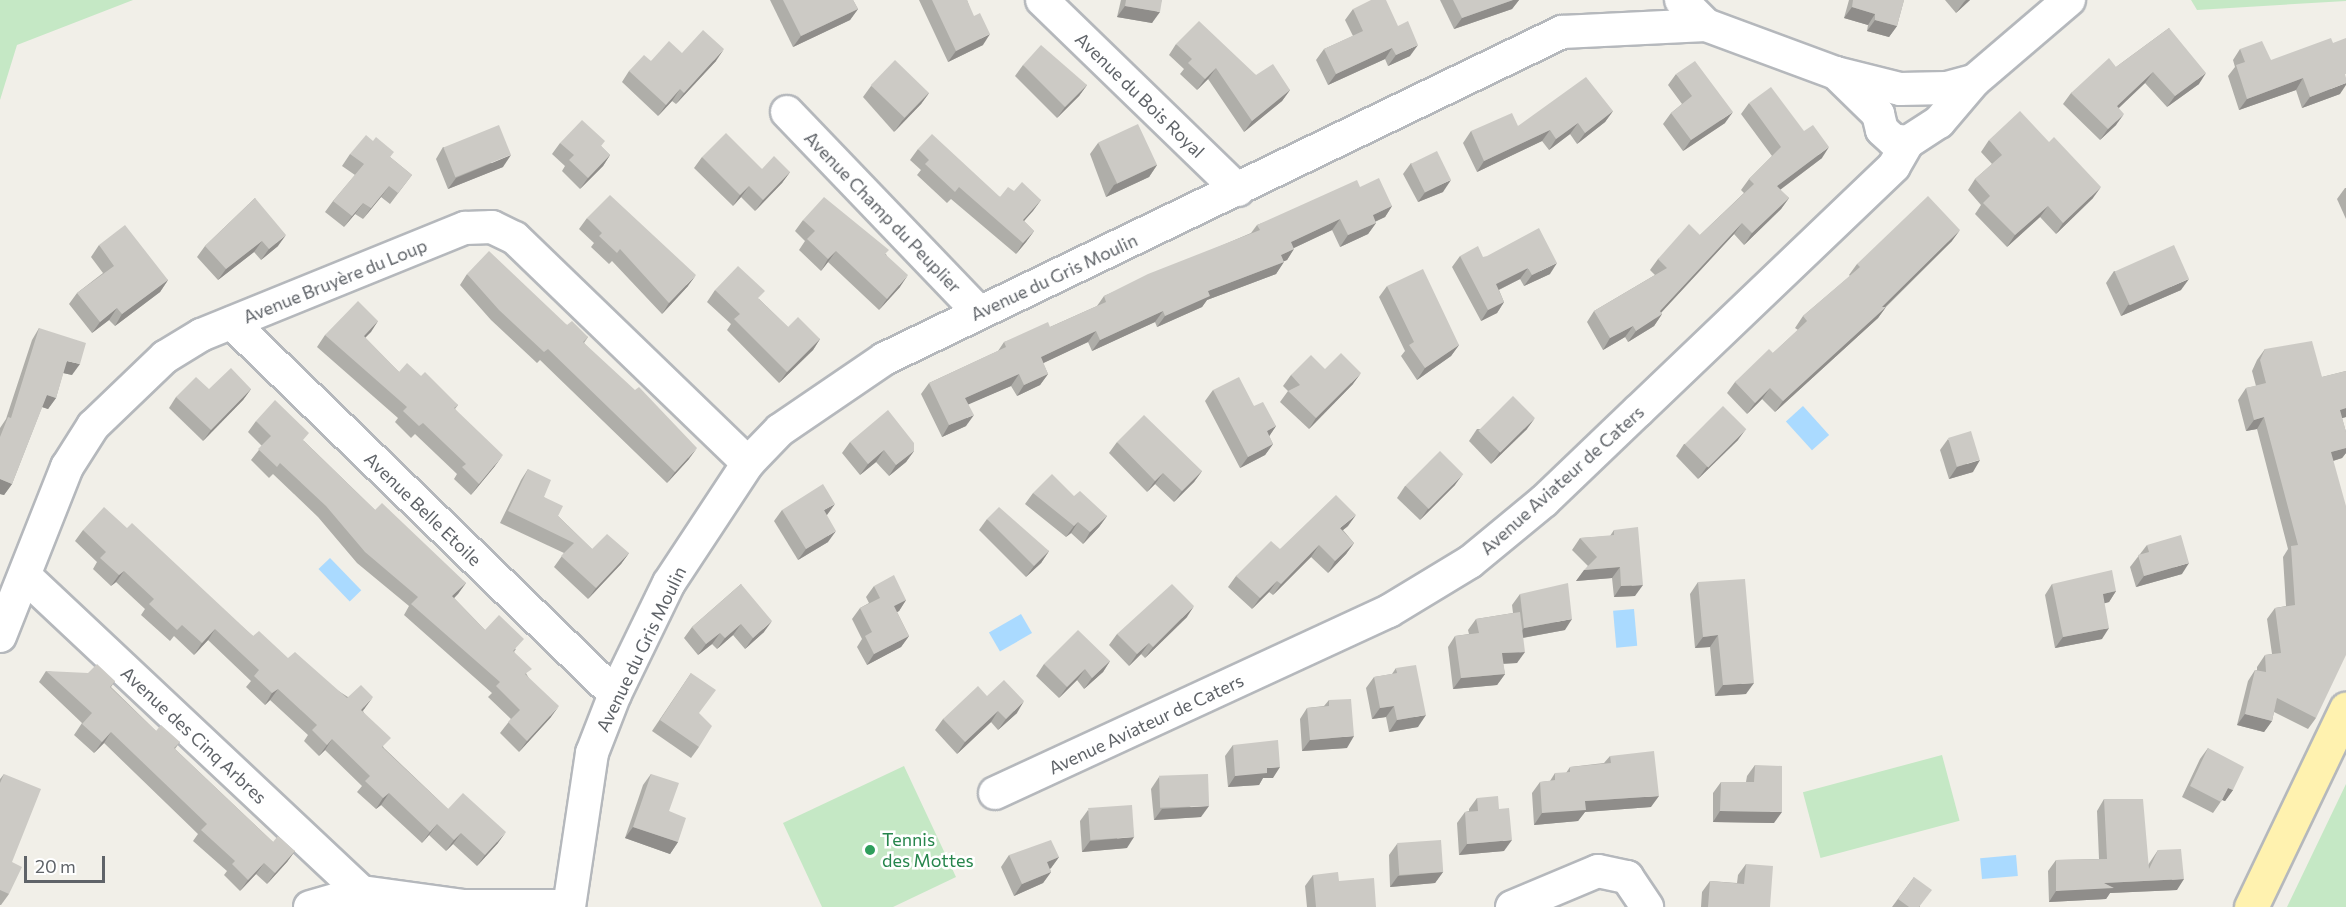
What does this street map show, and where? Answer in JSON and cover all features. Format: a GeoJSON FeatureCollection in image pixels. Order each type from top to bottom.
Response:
{"type":"FeatureCollection","features":[{"type":"Feature","properties":{"kind":"main road"},"geometry":{"type":"LineString","coordinates":[[2251,907],[2346,709]]}},
{"type":"Feature","properties":{"kind":"street","name":"Avenue du Bois Royal"},"geometry":{"type":"LineString","coordinates":[[1042,0],[1238,190]]}},
{"type":"Feature","properties":{"kind":"street"},"geometry":{"type":"LineString","coordinates":[[1681,0],[1706,25]]}},
{"type":"Feature","properties":{"kind":"street"},"geometry":{"type":"LineString","coordinates":[[1899,128],[1955,108],[1974,81],[2069,0]]}},
{"type":"Feature","properties":{"kind":"street","name":"Avenue du Gris Moulin"},"geometry":{"type":"LineString","coordinates":[[569,906],[592,753],[615,694],[669,583],[748,463],[780,430],[885,359],[1562,32],[1706,25],[1836,73],[1906,89],[1974,81]]}},
{"type":"Feature","properties":{"kind":"street","name":"Avenue du Gris Moulin"},"geometry":{"type":"LineString","coordinates":[[1836,73],[1899,128]]}},
{"type":"Feature","properties":{"kind":"street"},"geometry":{"type":"LineString","coordinates":[[1906,89],[1930,104],[1899,128],[1889,93],[1906,89]]}},
{"type":"Feature","properties":{"kind":"street","name":"Avenue Champ du Peuplier"},"geometry":{"type":"LineString","coordinates":[[787,112],[979,312]]}},
{"type":"Feature","properties":{"kind":"street","name":"Avenue Aviateur de Caters"},"geometry":{"type":"LineString","coordinates":[[996,793],[1389,611],[1470,562],[1544,501],[1894,166],[1899,128]]}},
{"type":"Feature","properties":{"kind":"street","name":"Avenue Bruyère du Loup"},"geometry":{"type":"LineString","coordinates":[[0,636],[26,578],[67,467],[93,426],[165,357],[201,335],[465,228],[492,227],[515,238],[748,463]]}},
{"type":"Feature","properties":{"kind":"street","name":"Avenue Belle Etoile"},"geometry":{"type":"LineString","coordinates":[[232,323],[615,694]]}},
{"type":"Feature","properties":{"kind":"street","name":"Avenue des Cinq Arbres"},"geometry":{"type":"LineString","coordinates":[[26,578],[362,892]]}},
{"type":"Feature","properties":{"kind":"street"},"geometry":{"type":"LineString","coordinates":[[1512,907],[1598,871],[1627,878],[1647,907]]}},
{"type":"Feature","properties":{"kind":"street"},"geometry":{"type":"LineString","coordinates":[[310,907],[362,892],[464,906],[569,906]]}},
{"type":"Feature","properties":{"kind":"green space"},"geometry":{"type":"Polygon","coordinates":[[[0,0],[133,0],[17,45],[0,100],[0,0]]]}},
{"type":"Feature","properties":{"kind":"green space"},"geometry":{"type":"Polygon","coordinates":[[[2191,0],[2346,0],[2346,1],[2197,10],[2191,0]]]}},
{"type":"Feature","properties":{"kind":"green space"},"geometry":{"type":"Polygon","coordinates":[[[1942,755],[1960,821],[1821,858],[1803,792],[1942,755]]]}},
{"type":"Feature","properties":{"kind":"green space","name":"Tennis des Mottes"},"geometry":{"type":"Polygon","coordinates":[[[904,766],[956,877],[893,907],[822,907],[783,823],[904,766]]]}},
{"type":"Feature","properties":{"kind":"green space"},"geometry":{"type":"Polygon","coordinates":[[[2346,784],[2346,907],[2287,907],[2346,784]]]}},
{"type":"Feature","properties":{"kind":"water"},"geometry":{"type":"Polygon","coordinates":[[[1803,406],[1829,435],[1812,450],[1786,421],[1803,406]]]}},
{"type":"Feature","properties":{"kind":"water"},"geometry":{"type":"Polygon","coordinates":[[[330,558],[361,590],[350,601],[318,569],[330,558]]]}},
{"type":"Feature","properties":{"kind":"water"},"geometry":{"type":"Polygon","coordinates":[[[1634,609],[1637,646],[1616,648],[1613,611],[1634,609]]]}},
{"type":"Feature","properties":{"kind":"water"},"geometry":{"type":"Polygon","coordinates":[[[1021,614],[1032,633],[1000,652],[989,632],[1021,614]]]}},
{"type":"Feature","properties":{"kind":"water"},"geometry":{"type":"Polygon","coordinates":[[[2016,855],[2018,876],[1982,879],[1980,858],[2016,855]]]}},
{"type":"Feature","properties":{"kind":"building"},"geometry":{"type":"Polygon","coordinates":[[[783,0],[853,0],[858,9],[801,36],[783,0]]]}},
{"type":"Feature","properties":{"kind":"building"},"geometry":{"type":"Polygon","coordinates":[[[932,0],[967,0],[974,16],[980,13],[990,34],[956,51],[932,0]]]}},
{"type":"Feature","properties":{"kind":"building"},"geometry":{"type":"Polygon","coordinates":[[[1126,0],[1162,0],[1160,12],[1125,6],[1126,0]]]}},
{"type":"Feature","properties":{"kind":"building"},"geometry":{"type":"Polygon","coordinates":[[[1371,0],[1386,0],[1398,26],[1408,21],[1418,45],[1396,55],[1392,48],[1336,74],[1324,49],[1363,31],[1353,9],[1371,0]]]}},
{"type":"Feature","properties":{"kind":"building"},"geometry":{"type":"Polygon","coordinates":[[[1453,0],[1513,0],[1462,18],[1453,0]]]}},
{"type":"Feature","properties":{"kind":"building"},"geometry":{"type":"Polygon","coordinates":[[[1853,0],[1904,0],[1897,26],[1875,20],[1875,14],[1852,7],[1853,0]]]}},
{"type":"Feature","properties":{"kind":"building"},"geometry":{"type":"Polygon","coordinates":[[[1199,21],[1256,75],[1273,64],[1290,90],[1252,121],[1216,68],[1205,79],[1188,63],[1192,59],[1176,44],[1199,21]]]}},
{"type":"Feature","properties":{"kind":"building"},"geometry":{"type":"Polygon","coordinates":[[[2169,28],[2206,73],[2175,96],[2153,72],[2117,106],[2124,114],[2108,129],[2071,93],[2109,58],[2116,67],[2169,28]]]}},
{"type":"Feature","properties":{"kind":"building"},"geometry":{"type":"Polygon","coordinates":[[[703,30],[724,49],[684,93],[680,89],[666,105],[629,71],[644,55],[651,61],[669,41],[682,53],[703,30]]]}},
{"type":"Feature","properties":{"kind":"building"},"geometry":{"type":"Polygon","coordinates":[[[2331,38],[2333,43],[2346,38],[2346,83],[2310,97],[2303,78],[2247,99],[2236,65],[2245,62],[2240,49],[2262,41],[2271,60],[2331,38]]]}},
{"type":"Feature","properties":{"kind":"building"},"geometry":{"type":"Polygon","coordinates":[[[1041,45],[1087,85],[1065,107],[1023,65],[1041,45]]]}},
{"type":"Feature","properties":{"kind":"building"},"geometry":{"type":"Polygon","coordinates":[[[895,60],[929,93],[904,118],[871,85],[895,60]]]}},
{"type":"Feature","properties":{"kind":"building"},"geometry":{"type":"Polygon","coordinates":[[[1695,61],[1733,112],[1691,140],[1671,113],[1692,96],[1676,74],[1695,61]]]}},
{"type":"Feature","properties":{"kind":"building"},"geometry":{"type":"Polygon","coordinates":[[[1586,77],[1613,111],[1585,133],[1578,123],[1556,139],[1550,130],[1484,161],[1471,131],[1512,113],[1518,126],[1586,77]]]}},
{"type":"Feature","properties":{"kind":"building"},"geometry":{"type":"Polygon","coordinates":[[[1771,87],[1804,131],[1813,125],[1829,147],[1777,186],[1789,198],[1752,233],[1742,223],[1660,311],[1662,314],[1636,331],[1633,326],[1610,338],[1594,311],[1667,268],[1658,259],[1689,224],[1700,235],[1754,184],[1749,179],[1781,147],[1749,103],[1771,87]]]}},
{"type":"Feature","properties":{"kind":"building"},"geometry":{"type":"Polygon","coordinates":[[[2020,111],[2049,142],[2054,137],[2101,187],[2063,223],[2048,206],[2015,235],[1983,203],[1990,196],[1975,179],[2002,155],[1989,140],[2020,111]]]}},
{"type":"Feature","properties":{"kind":"building"},"geometry":{"type":"Polygon","coordinates":[[[582,120],[605,141],[601,146],[610,155],[588,178],[569,160],[574,155],[560,143],[582,120]]]}},
{"type":"Feature","properties":{"kind":"building"},"geometry":{"type":"Polygon","coordinates":[[[1138,124],[1157,165],[1117,183],[1098,143],[1138,124]]]}},
{"type":"Feature","properties":{"kind":"building"},"geometry":{"type":"Polygon","coordinates":[[[499,125],[511,155],[455,177],[443,147],[499,125]]]}},
{"type":"Feature","properties":{"kind":"building"},"geometry":{"type":"Polygon","coordinates":[[[726,133],[762,169],[774,156],[790,172],[763,200],[749,186],[740,195],[702,157],[726,133]]]}},
{"type":"Feature","properties":{"kind":"building"},"geometry":{"type":"Polygon","coordinates":[[[932,134],[1000,197],[1008,187],[1014,191],[1022,182],[1041,200],[1023,220],[1034,231],[1023,243],[959,187],[955,192],[925,164],[929,160],[918,149],[932,134]]]}},
{"type":"Feature","properties":{"kind":"building"},"geometry":{"type":"Polygon","coordinates":[[[366,135],[373,141],[376,137],[394,152],[390,157],[412,175],[398,193],[389,186],[371,208],[363,203],[352,216],[333,201],[364,164],[350,154],[366,135]]]}},
{"type":"Feature","properties":{"kind":"building"},"geometry":{"type":"Polygon","coordinates":[[[1437,151],[1451,180],[1425,192],[1411,164],[1437,151]]]}},
{"type":"Feature","properties":{"kind":"building"},"geometry":{"type":"Polygon","coordinates":[[[1379,178],[1392,206],[1373,215],[1376,223],[1348,235],[1340,219],[1291,242],[1294,249],[1281,255],[1284,262],[1208,291],[1210,296],[1165,316],[1163,311],[1100,340],[1096,331],[1041,357],[1048,374],[1024,385],[1019,374],[965,398],[974,415],[949,425],[929,383],[1006,347],[1004,342],[1048,322],[1050,327],[1106,302],[1104,296],[1148,274],[1260,230],[1257,225],[1357,180],[1360,187],[1379,178]]]}},
{"type":"Feature","properties":{"kind":"building"},"geometry":{"type":"Polygon","coordinates":[[[610,195],[696,275],[669,303],[620,249],[617,253],[599,236],[602,233],[587,218],[610,195]]]}},
{"type":"Feature","properties":{"kind":"building"},"geometry":{"type":"Polygon","coordinates":[[[1928,196],[1960,230],[1882,307],[1886,307],[1783,401],[1770,388],[1755,403],[1735,382],[1769,349],[1773,353],[1807,321],[1803,316],[1860,267],[1857,264],[1928,196]]]}},
{"type":"Feature","properties":{"kind":"building"},"geometry":{"type":"Polygon","coordinates":[[[824,197],[889,250],[885,254],[908,275],[887,299],[836,251],[828,259],[807,239],[815,231],[803,220],[824,197]]]}},
{"type":"Feature","properties":{"kind":"building"},"geometry":{"type":"Polygon","coordinates":[[[255,198],[286,235],[269,249],[262,241],[226,269],[205,246],[255,198]]]}},
{"type":"Feature","properties":{"kind":"building"},"geometry":{"type":"Polygon","coordinates":[[[125,225],[168,280],[122,314],[117,308],[100,322],[77,293],[114,266],[99,245],[125,225]]]}},
{"type":"Feature","properties":{"kind":"building"},"geometry":{"type":"Polygon","coordinates":[[[1539,228],[1557,263],[1532,275],[1528,268],[1496,284],[1504,302],[1488,310],[1460,256],[1478,246],[1483,257],[1487,256],[1539,228]]]}},
{"type":"Feature","properties":{"kind":"building"},"geometry":{"type":"Polygon","coordinates":[[[2174,245],[2189,279],[2130,305],[2115,271],[2174,245]]]}},
{"type":"Feature","properties":{"kind":"building"},"geometry":{"type":"Polygon","coordinates":[[[489,251],[567,325],[572,321],[588,337],[583,342],[635,390],[639,387],[697,448],[675,472],[548,349],[544,352],[499,310],[467,274],[489,251]]]}},
{"type":"Feature","properties":{"kind":"building"},"geometry":{"type":"Polygon","coordinates":[[[738,266],[765,291],[758,298],[788,327],[798,317],[820,339],[787,372],[734,319],[740,314],[715,290],[738,266]]]}},
{"type":"Feature","properties":{"kind":"building"},"geometry":{"type":"Polygon","coordinates":[[[1423,269],[1459,345],[1425,368],[1409,345],[1414,342],[1387,286],[1423,269]]]}},
{"type":"Feature","properties":{"kind":"building"},"geometry":{"type":"Polygon","coordinates":[[[358,301],[378,321],[364,336],[399,372],[407,363],[421,376],[425,372],[458,405],[454,408],[503,455],[479,484],[462,467],[466,464],[423,423],[419,426],[403,411],[407,407],[325,335],[358,301]]]}},
{"type":"Feature","properties":{"kind":"building"},"geometry":{"type":"Polygon","coordinates":[[[39,328],[86,343],[80,364],[67,361],[56,398],[47,395],[12,484],[0,479],[0,437],[8,417],[11,418],[39,328]]]}},
{"type":"Feature","properties":{"kind":"building"},"geometry":{"type":"Polygon","coordinates":[[[2312,341],[2322,377],[2346,371],[2346,408],[2340,410],[2346,432],[2346,448],[2331,452],[2346,506],[2346,655],[2316,718],[2277,698],[2272,721],[2245,714],[2255,670],[2266,672],[2265,655],[2281,653],[2275,608],[2295,605],[2291,546],[2298,545],[2264,417],[2254,420],[2246,388],[2266,383],[2260,360],[2265,349],[2312,341]]]}},
{"type":"Feature","properties":{"kind":"building"},"geometry":{"type":"Polygon","coordinates":[[[1341,353],[1361,373],[1316,418],[1288,391],[1300,385],[1291,375],[1311,355],[1325,369],[1341,353]]]}},
{"type":"Feature","properties":{"kind":"building"},"geometry":{"type":"Polygon","coordinates":[[[231,368],[251,389],[211,430],[176,397],[196,377],[209,389],[231,368]]]}},
{"type":"Feature","properties":{"kind":"building"},"geometry":{"type":"Polygon","coordinates":[[[1239,377],[1254,406],[1263,402],[1276,426],[1267,431],[1273,444],[1248,457],[1213,390],[1239,377]]]}},
{"type":"Feature","properties":{"kind":"building"},"geometry":{"type":"Polygon","coordinates":[[[1513,396],[1535,418],[1500,453],[1478,431],[1513,396]]]}},
{"type":"Feature","properties":{"kind":"building"},"geometry":{"type":"Polygon","coordinates":[[[275,400],[309,433],[303,440],[375,510],[382,503],[466,583],[452,596],[485,630],[499,615],[524,639],[513,651],[532,669],[525,674],[559,706],[527,741],[508,722],[520,710],[496,686],[500,682],[411,604],[418,597],[365,552],[326,506],[280,463],[277,467],[258,449],[271,436],[256,421],[275,400]]]}},
{"type":"Feature","properties":{"kind":"building"},"geometry":{"type":"Polygon","coordinates":[[[1723,406],[1746,429],[1708,468],[1685,444],[1723,406]]]}},
{"type":"Feature","properties":{"kind":"building"},"geometry":{"type":"Polygon","coordinates":[[[888,410],[914,443],[914,451],[896,465],[884,450],[868,464],[850,442],[888,410]]]}},
{"type":"Feature","properties":{"kind":"building"},"geometry":{"type":"Polygon","coordinates":[[[1144,415],[1202,471],[1182,491],[1163,473],[1155,481],[1117,442],[1144,415]]]}},
{"type":"Feature","properties":{"kind":"building"},"geometry":{"type":"Polygon","coordinates":[[[1971,431],[1980,460],[1957,467],[1948,438],[1971,431]]]}},
{"type":"Feature","properties":{"kind":"building"},"geometry":{"type":"Polygon","coordinates":[[[1440,451],[1463,474],[1429,509],[1405,486],[1440,451]]]}},
{"type":"Feature","properties":{"kind":"building"},"geometry":{"type":"Polygon","coordinates":[[[528,469],[551,480],[544,497],[563,506],[558,516],[592,549],[607,534],[629,553],[596,588],[561,556],[574,543],[508,511],[528,469]]]}},
{"type":"Feature","properties":{"kind":"building"},"geometry":{"type":"Polygon","coordinates":[[[1052,474],[1074,496],[1080,491],[1107,516],[1090,532],[1078,522],[1074,526],[1033,493],[1052,474]]]}},
{"type":"Feature","properties":{"kind":"building"},"geometry":{"type":"Polygon","coordinates":[[[823,484],[835,504],[824,510],[836,531],[806,549],[782,510],[823,484]]]}},
{"type":"Feature","properties":{"kind":"building"},"geometry":{"type":"Polygon","coordinates":[[[1336,495],[1356,515],[1340,528],[1354,543],[1335,561],[1319,545],[1281,584],[1277,581],[1260,598],[1236,576],[1271,541],[1280,549],[1336,495]]]}},
{"type":"Feature","properties":{"kind":"building"},"geometry":{"type":"Polygon","coordinates":[[[104,507],[127,528],[132,523],[253,636],[259,631],[288,658],[295,652],[347,698],[361,685],[373,697],[361,710],[391,738],[382,747],[448,809],[463,793],[506,832],[485,855],[461,833],[454,840],[437,824],[430,832],[389,793],[383,798],[365,781],[370,776],[332,739],[327,745],[312,730],[317,725],[278,689],[272,693],[254,676],[259,670],[215,629],[202,643],[182,625],[177,630],[149,604],[154,599],[124,571],[119,575],[100,558],[106,552],[83,530],[104,507]]]}},
{"type":"Feature","properties":{"kind":"building"},"geometry":{"type":"Polygon","coordinates":[[[999,507],[1049,551],[1034,566],[987,519],[999,507]]]}},
{"type":"Feature","properties":{"kind":"building"},"geometry":{"type":"Polygon","coordinates":[[[1638,527],[1643,585],[1621,586],[1620,567],[1584,570],[1597,557],[1580,538],[1614,535],[1614,530],[1638,527]]]}},
{"type":"Feature","properties":{"kind":"building"},"geometry":{"type":"Polygon","coordinates":[[[2181,535],[2189,563],[2144,576],[2138,555],[2149,552],[2147,545],[2181,535]]]}},
{"type":"Feature","properties":{"kind":"building"},"geometry":{"type":"Polygon","coordinates":[[[2112,570],[2116,591],[2103,594],[2109,628],[2063,637],[2052,584],[2112,570]]]}},
{"type":"Feature","properties":{"kind":"building"},"geometry":{"type":"Polygon","coordinates":[[[894,575],[906,600],[894,606],[909,636],[874,654],[865,636],[872,632],[860,608],[880,598],[874,586],[894,575]]]}},
{"type":"Feature","properties":{"kind":"building"},"geometry":{"type":"Polygon","coordinates":[[[1745,579],[1754,683],[1723,685],[1718,635],[1703,637],[1698,582],[1745,579]]]}},
{"type":"Feature","properties":{"kind":"building"},"geometry":{"type":"Polygon","coordinates":[[[1568,583],[1572,619],[1524,628],[1520,594],[1568,583]]]}},
{"type":"Feature","properties":{"kind":"building"},"geometry":{"type":"Polygon","coordinates":[[[741,584],[772,621],[753,638],[741,624],[725,638],[720,633],[706,644],[692,627],[741,584]]]}},
{"type":"Feature","properties":{"kind":"building"},"geometry":{"type":"Polygon","coordinates":[[[1172,584],[1194,606],[1153,647],[1149,643],[1137,654],[1117,634],[1172,584]]]}},
{"type":"Feature","properties":{"kind":"building"},"geometry":{"type":"Polygon","coordinates":[[[1520,612],[1525,652],[1502,653],[1505,674],[1461,678],[1455,636],[1479,633],[1476,619],[1520,612]]]}},
{"type":"Feature","properties":{"kind":"building"},"geometry":{"type":"Polygon","coordinates":[[[1078,630],[1110,661],[1092,678],[1085,669],[1067,687],[1044,664],[1078,630]]]}},
{"type":"Feature","properties":{"kind":"building"},"geometry":{"type":"Polygon","coordinates":[[[97,664],[115,681],[110,687],[156,731],[161,725],[180,742],[174,748],[273,842],[278,836],[295,851],[275,873],[264,863],[248,880],[232,864],[235,861],[201,830],[207,824],[111,732],[102,742],[82,724],[92,713],[46,671],[88,673],[97,664]]]}},
{"type":"Feature","properties":{"kind":"building"},"geometry":{"type":"Polygon","coordinates":[[[1416,665],[1426,715],[1397,720],[1394,706],[1380,708],[1374,677],[1397,673],[1396,668],[1416,665]]]}},
{"type":"Feature","properties":{"kind":"building"},"geometry":{"type":"Polygon","coordinates":[[[691,673],[716,690],[699,713],[712,726],[699,747],[660,720],[691,673]]]}},
{"type":"Feature","properties":{"kind":"building"},"geometry":{"type":"Polygon","coordinates":[[[1004,680],[1024,701],[1006,719],[998,711],[965,742],[943,719],[978,686],[987,696],[1004,680]]]}},
{"type":"Feature","properties":{"kind":"building"},"geometry":{"type":"Polygon","coordinates":[[[1351,699],[1354,736],[1310,740],[1307,708],[1329,706],[1329,700],[1351,699]]]}},
{"type":"Feature","properties":{"kind":"building"},"geometry":{"type":"Polygon","coordinates":[[[1278,740],[1280,767],[1267,768],[1267,773],[1235,776],[1233,745],[1278,740]]]}},
{"type":"Feature","properties":{"kind":"building"},"geometry":{"type":"Polygon","coordinates":[[[2208,748],[2244,767],[2233,790],[2228,788],[2221,802],[2190,786],[2208,748]]]}},
{"type":"Feature","properties":{"kind":"building"},"geometry":{"type":"Polygon","coordinates":[[[1654,751],[1659,796],[1585,801],[1586,810],[1542,813],[1540,782],[1555,780],[1555,773],[1570,772],[1570,767],[1611,763],[1610,756],[1654,751]]]}},
{"type":"Feature","properties":{"kind":"building"},"geometry":{"type":"Polygon","coordinates":[[[1755,765],[1782,766],[1782,812],[1720,811],[1721,782],[1754,782],[1755,765]]]}},
{"type":"Feature","properties":{"kind":"building"},"geometry":{"type":"Polygon","coordinates":[[[4,774],[41,789],[12,862],[22,867],[9,894],[0,890],[0,783],[4,774]]]}},
{"type":"Feature","properties":{"kind":"building"},"geometry":{"type":"Polygon","coordinates":[[[651,774],[679,783],[669,811],[686,818],[678,842],[633,827],[651,774]]]}},
{"type":"Feature","properties":{"kind":"building"},"geometry":{"type":"Polygon","coordinates":[[[1208,774],[1209,806],[1160,808],[1159,776],[1208,774]]]}},
{"type":"Feature","properties":{"kind":"building"},"geometry":{"type":"Polygon","coordinates":[[[1498,796],[1499,809],[1509,808],[1512,840],[1467,844],[1465,812],[1478,811],[1477,798],[1498,796]]]}},
{"type":"Feature","properties":{"kind":"building"},"geometry":{"type":"Polygon","coordinates":[[[2104,799],[2143,799],[2149,869],[2158,850],[2181,849],[2184,879],[2104,883],[2114,888],[2056,891],[2056,860],[2107,859],[2104,799]]]}},
{"type":"Feature","properties":{"kind":"building"},"geometry":{"type":"Polygon","coordinates":[[[1132,805],[1134,837],[1090,840],[1088,808],[1132,805]]]}},
{"type":"Feature","properties":{"kind":"building"},"geometry":{"type":"Polygon","coordinates":[[[1051,840],[1059,857],[1047,862],[1051,872],[1022,884],[1009,855],[1051,840]]]}},
{"type":"Feature","properties":{"kind":"building"},"geometry":{"type":"Polygon","coordinates":[[[1441,840],[1443,872],[1399,875],[1397,843],[1441,840]]]}},
{"type":"Feature","properties":{"kind":"building"},"geometry":{"type":"Polygon","coordinates":[[[1746,864],[1773,866],[1770,907],[1708,907],[1710,881],[1744,884],[1746,864]]]}},
{"type":"Feature","properties":{"kind":"building"},"geometry":{"type":"Polygon","coordinates":[[[1338,872],[1339,881],[1374,878],[1376,907],[1316,907],[1313,875],[1338,872]]]}},
{"type":"Feature","properties":{"kind":"building"},"geometry":{"type":"Polygon","coordinates":[[[1914,877],[1932,890],[1919,907],[1909,907],[1898,899],[1914,877]]]}},
{"type":"Feature","properties":{"kind":"place","name":"Tennis des Mottes"},"geometry":{"type":"Point","coordinates":[870,850]}}]}
